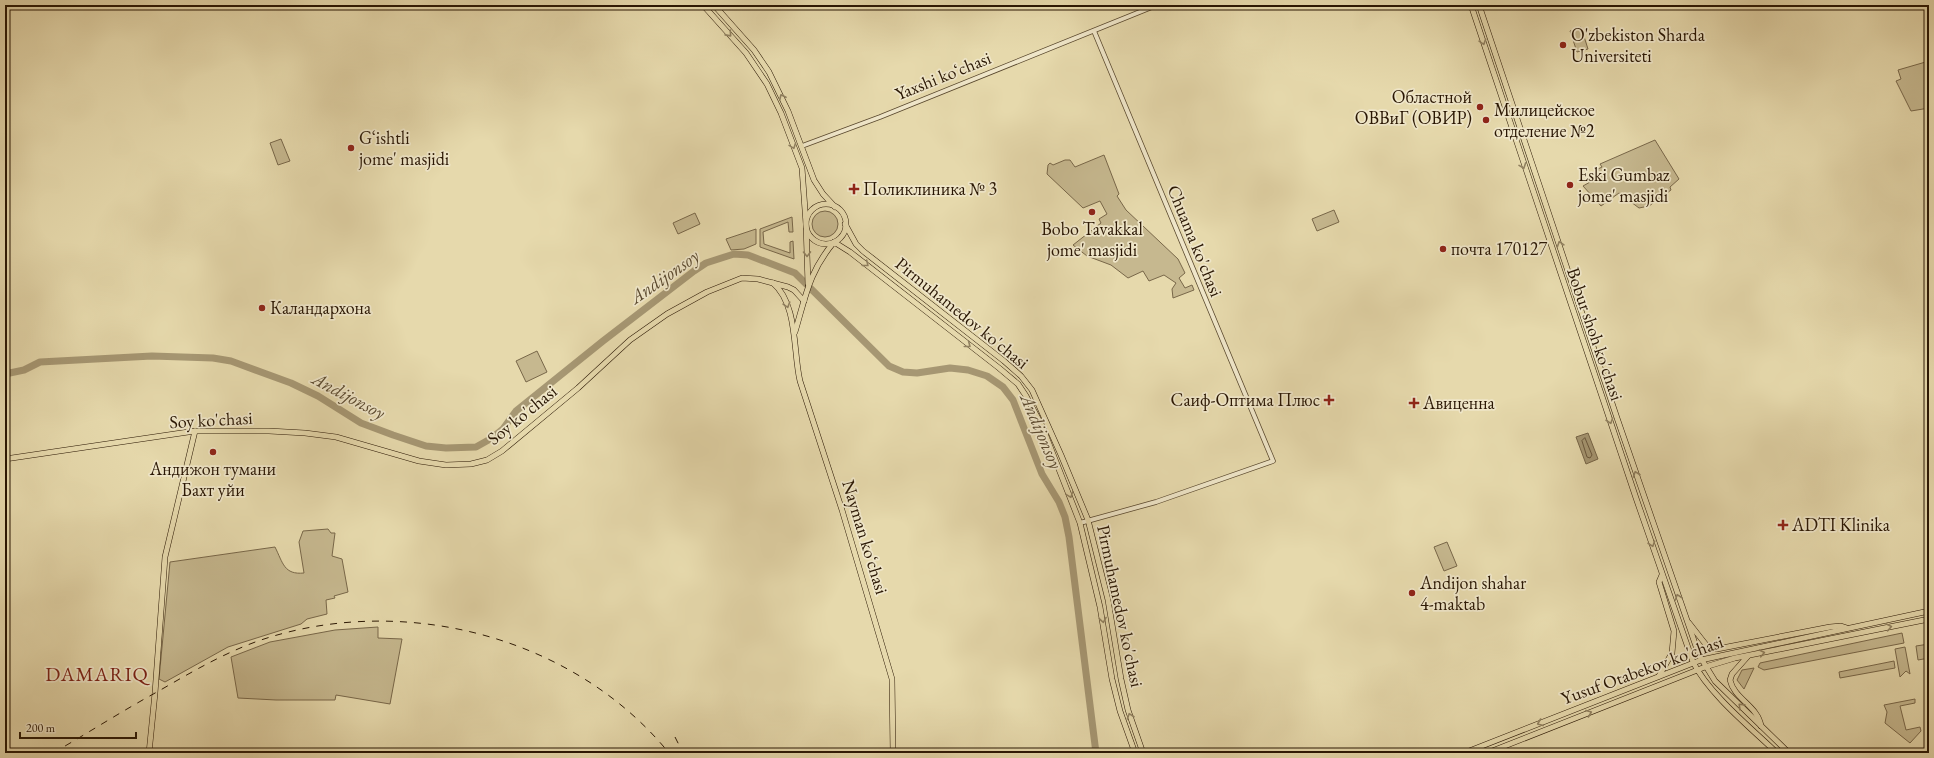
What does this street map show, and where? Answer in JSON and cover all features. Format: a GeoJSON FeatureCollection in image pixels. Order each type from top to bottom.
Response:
{"type":"FeatureCollection","features":[{"type":"Feature","properties":{"kind":"main road"},"geometry":{"type":"LineString","coordinates":[[703,5],[746,53],[761,75],[779,108],[802,168],[808,285]]}},
{"type":"Feature","properties":{"kind":"main road"},"geometry":{"type":"LineString","coordinates":[[714,5],[754,50],[769,72],[788,111],[814,180],[823,194],[843,214],[846,224],[843,234],[834,242],[821,258],[808,285],[795,332]]}},
{"type":"Feature","properties":{"kind":"main road","name":"Bobur shoh ko'chasi"},"geometry":{"type":"LineString","coordinates":[[1471,5],[1588,356],[1693,662],[1697,670],[1730,708],[1777,753]]}},
{"type":"Feature","properties":{"kind":"main road","name":"Bobur shoh ko'chasi"},"geometry":{"type":"LineString","coordinates":[[1479,5],[1596,354],[1701,660],[1715,680],[1789,753]]}},
{"type":"Feature","properties":{"kind":"main road"},"geometry":{"type":"LineString","coordinates":[[834,242],[822,243],[815,241],[807,231],[806,224],[810,212],[816,207],[822,205],[835,207]]}},
{"type":"Feature","properties":{"kind":"main road","name":"Pirmuhamedov ko'chasi"},"geometry":{"type":"LineString","coordinates":[[846,224],[856,244],[863,251],[1004,361],[1021,376],[1032,390],[1088,520],[1108,600],[1121,679],[1128,710],[1143,753]]}},
{"type":"Feature","properties":{"kind":"main road","name":"Pirmuhamedov ko'chasi"},"geometry":{"type":"LineString","coordinates":[[834,242],[850,252],[1018,384],[1042,426],[1080,522],[1100,607],[1112,679],[1120,711],[1135,753]]}},
{"type":"Feature","properties":{"kind":"main road","name":"Soy ko'chasi"},"geometry":{"type":"LineString","coordinates":[[5,459],[195,431],[305,433],[336,437],[419,461],[446,465],[480,463],[510,446],[578,388],[630,340],[668,314],[707,292],[736,280],[748,278],[771,281],[794,290],[804,301]]}},
{"type":"Feature","properties":{"kind":"main road"},"geometry":{"type":"LineString","coordinates":[[771,281],[779,288],[784,296],[795,332]]}},
{"type":"Feature","properties":{"kind":"main road"},"geometry":{"type":"LineString","coordinates":[[1574,314],[1582,312]]}},
{"type":"Feature","properties":{"kind":"main road","name":"Nayman koʻchasi"},"geometry":{"type":"LineString","coordinates":[[795,332],[797,367],[802,388],[840,504],[892,679],[893,753]]}},
{"type":"Feature","properties":{"kind":"main road"},"geometry":{"type":"LineString","coordinates":[[1588,356],[1596,354]]}},
{"type":"Feature","properties":{"kind":"main road"},"geometry":{"type":"LineString","coordinates":[[149,753],[165,557],[195,431]]}},
{"type":"Feature","properties":{"kind":"main road"},"geometry":{"type":"LineString","coordinates":[[1659,676],[1672,653],[1674,631],[1659,582],[1662,575]]}},
{"type":"Feature","properties":{"kind":"main road","name":"Yusuf Otabekov ko'chasi"},"geometry":{"type":"LineString","coordinates":[[1464,753],[1693,662],[1929,611]]}},
{"type":"Feature","properties":{"kind":"main road","name":"Yusuf Otabekov ko'chasi"},"geometry":{"type":"LineString","coordinates":[[1487,753],[1705,667],[1749,656],[1929,619]]}},
{"type":"Feature","properties":{"kind":"main road"},"geometry":{"type":"LineString","coordinates":[[1687,621],[1707,646],[1717,649],[1830,627],[1841,626],[1848,628]]}},
{"type":"Feature","properties":{"kind":"main road"},"geometry":{"type":"LineString","coordinates":[[1749,656],[1732,674],[1730,680],[1735,691],[1757,712],[1762,727]]}},
{"type":"Feature","properties":{"kind":"street","name":"Yaxshi koʻchasi"},"geometry":{"type":"LineString","coordinates":[[802,146],[880,117],[1157,5]]}},
{"type":"Feature","properties":{"kind":"street","name":"Chuama ko'chasi"},"geometry":{"type":"LineString","coordinates":[[1088,520],[1156,502],[1273,461],[1094,31]]}},
{"type":"Feature","properties":{"kind":"street"},"geometry":{"type":"LineString","coordinates":[[1080,522],[1088,520]]}},
{"type":"Feature","properties":{"kind":"shaded area"},"geometry":{"type":"Polygon","coordinates":[[[1581,27],[1588,49],[1577,52],[1570,31],[1581,27]]]}},
{"type":"Feature","properties":{"kind":"shaded area"},"geometry":{"type":"Polygon","coordinates":[[[1929,61],[1929,108],[1911,111],[1896,81],[1901,79],[1898,70],[1929,61]]]}},
{"type":"Feature","properties":{"kind":"shaded area"},"geometry":{"type":"Polygon","coordinates":[[[281,139],[290,161],[278,165],[270,143],[281,139]]]}},
{"type":"Feature","properties":{"kind":"shaded area"},"geometry":{"type":"Polygon","coordinates":[[[1655,140],[1679,179],[1670,187],[1671,190],[1649,206],[1639,208],[1619,193],[1601,206],[1583,186],[1599,177],[1596,170],[1602,167],[1600,164],[1655,140]]]}},
{"type":"Feature","properties":{"kind":"shaded area"},"geometry":{"type":"Polygon","coordinates":[[[1104,155],[1119,194],[1117,196],[1126,210],[1178,259],[1185,273],[1179,278],[1185,288],[1192,285],[1194,290],[1173,298],[1172,289],[1176,283],[1164,275],[1149,281],[1143,271],[1128,278],[1111,265],[1087,256],[1073,245],[1101,223],[1099,219],[1107,214],[1100,201],[1083,208],[1047,174],[1048,165],[1050,163],[1053,165],[1065,160],[1070,160],[1075,167],[1104,155]]]}},
{"type":"Feature","properties":{"kind":"shaded area"},"geometry":{"type":"Polygon","coordinates":[[[1334,210],[1339,222],[1317,231],[1312,219],[1334,210]]]}},
{"type":"Feature","properties":{"kind":"shaded area"},"geometry":{"type":"Polygon","coordinates":[[[825,211],[834,215],[838,224],[834,233],[825,237],[816,233],[812,224],[816,215],[825,211]]]}},
{"type":"Feature","properties":{"kind":"shaded area"},"geometry":{"type":"Polygon","coordinates":[[[695,213],[700,224],[678,234],[673,223],[695,213]]]}},
{"type":"Feature","properties":{"kind":"shaded area"},"geometry":{"type":"Polygon","coordinates":[[[792,217],[793,232],[789,232],[788,222],[763,232],[764,244],[790,253],[790,242],[793,241],[794,259],[760,247],[760,229],[792,217]]]}},
{"type":"Feature","properties":{"kind":"shaded area"},"geometry":{"type":"Polygon","coordinates":[[[756,229],[756,244],[744,249],[731,250],[726,239],[756,229]]]}},
{"type":"Feature","properties":{"kind":"shaded area"},"geometry":{"type":"Polygon","coordinates":[[[537,351],[547,372],[526,382],[516,361],[537,351]]]}},
{"type":"Feature","properties":{"kind":"shaded area"},"geometry":{"type":"Polygon","coordinates":[[[328,529],[331,533],[335,533],[332,556],[342,559],[348,592],[326,600],[327,614],[307,619],[301,624],[228,647],[165,682],[159,679],[170,562],[275,547],[282,563],[288,570],[297,573],[304,573],[299,542],[303,531],[328,529]]]}},
{"type":"Feature","properties":{"kind":"shaded area"},"geometry":{"type":"Polygon","coordinates":[[[1447,542],[1457,566],[1444,571],[1434,547],[1447,542]]]}},
{"type":"Feature","properties":{"kind":"shaded area"},"geometry":{"type":"Polygon","coordinates":[[[378,627],[378,638],[402,639],[390,704],[336,695],[335,700],[276,700],[238,698],[231,657],[270,642],[335,630],[378,627]]]}},
{"type":"Feature","properties":{"kind":"shaded area"},"geometry":{"type":"Polygon","coordinates":[[[1902,633],[1904,643],[1764,670],[1758,667],[1760,663],[1902,633]]]}},
{"type":"Feature","properties":{"kind":"shaded area"},"geometry":{"type":"Polygon","coordinates":[[[1929,644],[1929,658],[1918,660],[1916,646],[1929,644]]]}},
{"type":"Feature","properties":{"kind":"shaded area"},"geometry":{"type":"Polygon","coordinates":[[[1905,647],[1910,674],[1906,671],[1900,677],[1895,649],[1905,647]]]}},
{"type":"Feature","properties":{"kind":"shaded area"},"geometry":{"type":"Polygon","coordinates":[[[1894,661],[1895,668],[1840,678],[1839,672],[1894,661]]]}},
{"type":"Feature","properties":{"kind":"shaded area"},"geometry":{"type":"Polygon","coordinates":[[[1754,668],[1744,689],[1737,680],[1742,670],[1754,668]]]}},
{"type":"Feature","properties":{"kind":"shaded area"},"geometry":{"type":"Polygon","coordinates":[[[1915,699],[1915,703],[1900,706],[1906,730],[1920,727],[1921,731],[1910,743],[1885,723],[1887,712],[1884,705],[1915,699]]]}},
{"type":"Feature","properties":{"kind":"water"},"geometry":{"type":"Polygon","coordinates":[[[1588,433],[1598,459],[1586,464],[1576,437],[1588,433]]]}},
{"type":"Feature","properties":{"kind":"waterway","name":"Andijonsoy"},"geometry":{"type":"LineString","coordinates":[[5,374],[24,370],[40,362],[152,356],[213,358],[231,361],[291,383],[318,396],[361,423],[393,435],[426,446],[446,448],[476,447],[492,438],[503,429],[516,411],[603,341],[694,271],[706,263],[734,254],[748,255],[795,273],[889,366],[903,372],[917,373],[950,368],[968,370],[987,376],[1003,387],[1013,400],[1042,474],[1059,502],[1065,517],[1069,537],[1096,753]]}},
{"type":"Feature","properties":{"kind":"railway"},"geometry":{"type":"LineString","coordinates":[[53,753],[194,671],[245,646],[258,641],[312,627],[369,621],[425,624],[481,634],[534,653],[584,679],[630,712],[669,753]]}},
{"type":"Feature","properties":{"kind":"railway"},"geometry":{"type":"LineString","coordinates":[[675,737],[683,753]]}},
{"type":"Feature","properties":{"kind":"place","name":"O'zbekiston Sharda Universiteti"},"geometry":{"type":"Point","coordinates":[1563,45]}},
{"type":"Feature","properties":{"kind":"place","name":"Областной ОВВиГ (ОВИР)"},"geometry":{"type":"Point","coordinates":[1480,107]}},
{"type":"Feature","properties":{"kind":"place","name":"Милицейское отделение №2"},"geometry":{"type":"Point","coordinates":[1486,120]}},
{"type":"Feature","properties":{"kind":"place","name":"Gʻishtli jome' masjidi"},"geometry":{"type":"Point","coordinates":[351,148]}},
{"type":"Feature","properties":{"kind":"place","name":"Eski Gumbaz jome' masjidi"},"geometry":{"type":"Point","coordinates":[1570,185]}},
{"type":"Feature","properties":{"kind":"place","name":"Поликлиника № 3"},"geometry":{"type":"Point","coordinates":[854,189]}},
{"type":"Feature","properties":{"kind":"place","name":"Bobo Tavakkal jome' masjidi"},"geometry":{"type":"Point","coordinates":[1092,212]}},
{"type":"Feature","properties":{"kind":"place","name":"почта 170127"},"geometry":{"type":"Point","coordinates":[1443,249]}},
{"type":"Feature","properties":{"kind":"place","name":"Каландархона"},"geometry":{"type":"Point","coordinates":[262,308]}},
{"type":"Feature","properties":{"kind":"place","name":"Саиф-Оптима Плюс"},"geometry":{"type":"Point","coordinates":[1329,400]}},
{"type":"Feature","properties":{"kind":"place","name":"Авиценна"},"geometry":{"type":"Point","coordinates":[1414,403]}},
{"type":"Feature","properties":{"kind":"place","name":"Андижон тумани Бахт уйи"},"geometry":{"type":"Point","coordinates":[213,452]}},
{"type":"Feature","properties":{"kind":"place","name":"ADTI Klinika"},"geometry":{"type":"Point","coordinates":[1783,525]}},
{"type":"Feature","properties":{"kind":"place","name":"Andijon shahar 4-maktab"},"geometry":{"type":"Point","coordinates":[1412,593]}},
{"type":"Feature","properties":{"kind":"district","name":"DAMARIQ"},"geometry":{"type":"Point","coordinates":[97,674]}}]}
